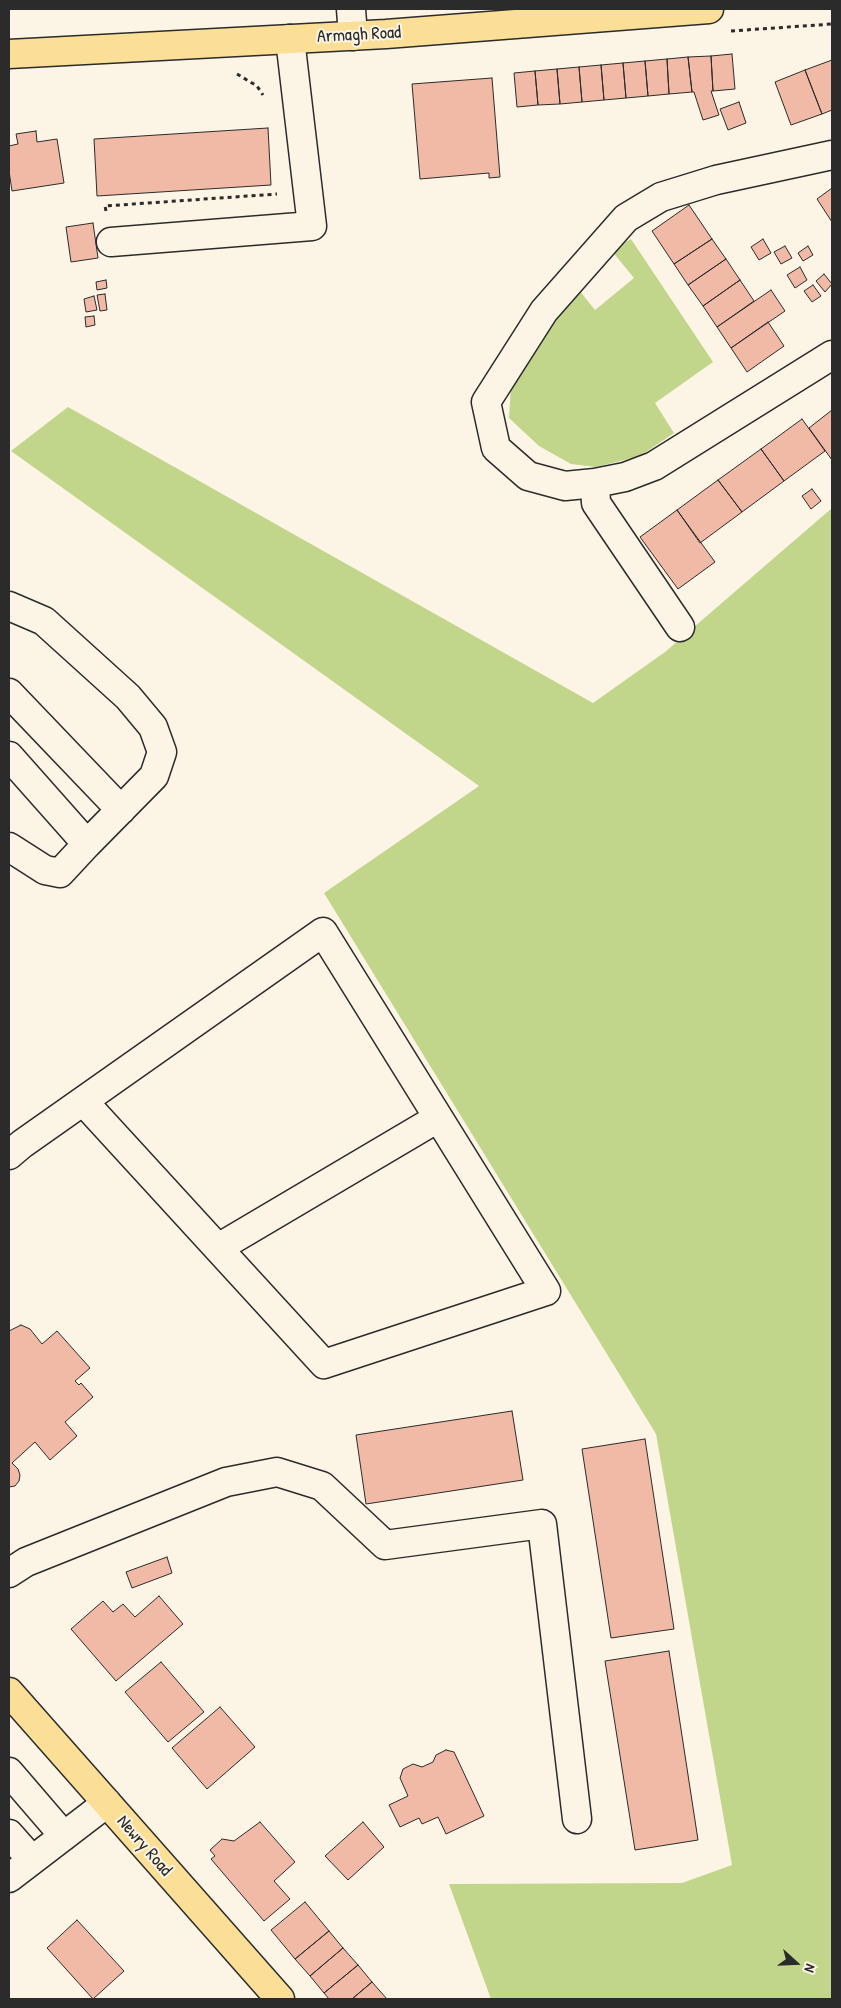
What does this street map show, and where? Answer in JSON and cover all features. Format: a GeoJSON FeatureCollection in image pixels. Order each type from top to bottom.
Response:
{"type":"FeatureCollection","features":[{"type":"Feature","properties":{"kind":"main road","name":"Armagh Road"},"geometry":{"type":"LineString","coordinates":[[9,54],[353,36],[709,9]]}},
{"type":"Feature","properties":{"kind":"main road","name":"Newry Road"},"geometry":{"type":"LineString","coordinates":[[9,1692],[280,1999]]}},
{"type":"Feature","properties":{"kind":"street"},"geometry":{"type":"LineString","coordinates":[[351,9],[353,36]]}},
{"type":"Feature","properties":{"kind":"street"},"geometry":{"type":"LineString","coordinates":[[111,242],[312,226],[290,39]]}},
{"type":"Feature","properties":{"kind":"street"},"geometry":{"type":"LineString","coordinates":[[832,155],[716,180],[661,197],[626,218],[544,311],[486,402],[496,448],[528,476],[565,486],[595,483],[625,477],[654,466],[832,355]]}},
{"type":"Feature","properties":{"kind":"street"},"geometry":{"type":"LineString","coordinates":[[595,483],[596,503],[680,627]]}},
{"type":"Feature","properties":{"kind":"street"},"geometry":{"type":"LineString","coordinates":[[9,606],[44,621],[128,697],[154,727],[162,752],[154,776],[60,873],[45,870],[9,847]]}},
{"type":"Feature","properties":{"kind":"street"},"geometry":{"type":"LineString","coordinates":[[9,693],[121,810]]}},
{"type":"Feature","properties":{"kind":"street"},"geometry":{"type":"LineString","coordinates":[[9,756],[87,844]]}},
{"type":"Feature","properties":{"kind":"street"},"geometry":{"type":"LineString","coordinates":[[9,1155],[22,1144],[83,1101],[323,932],[546,1291],[324,1364],[83,1101]]}},
{"type":"Feature","properties":{"kind":"street"},"geometry":{"type":"LineString","coordinates":[[218,1248],[438,1118]]}},
{"type":"Feature","properties":{"kind":"street"},"geometry":{"type":"LineString","coordinates":[[9,1573],[26,1562],[226,1482],[278,1472],[322,1486],[384,1545],[542,1524],[577,1819]]}},
{"type":"Feature","properties":{"kind":"street"},"geometry":{"type":"LineString","coordinates":[[9,1772],[64,1836]]}},
{"type":"Feature","properties":{"kind":"street"},"geometry":{"type":"LineString","coordinates":[[9,1878],[107,1803]]}},
{"type":"Feature","properties":{"kind":"street"},"geometry":{"type":"LineString","coordinates":[[9,1834],[32,1860]]}},
{"type":"Feature","properties":{"kind":"path"},"geometry":{"type":"LineString","coordinates":[[234,72],[257,86],[266,98]]}},
{"type":"Feature","properties":{"kind":"path"},"geometry":{"type":"LineString","coordinates":[[111,242],[105,206],[278,194],[277,185]]}},
{"type":"Feature","properties":{"kind":"green space"},"geometry":{"type":"Polygon","coordinates":[[[631,239],[713,362],[655,403],[674,433],[640,456],[596,467],[571,464],[539,446],[509,418],[511,386],[536,346],[579,290],[595,310],[634,278],[611,250],[631,239]]]}},
{"type":"Feature","properties":{"kind":"green space"},"geometry":{"type":"Polygon","coordinates":[[[68,407],[593,703],[665,652],[832,508],[832,1999],[491,1999],[449,1884],[682,1883],[732,1865],[656,1434],[324,893],[479,786],[11,451],[68,407]]]}},
{"type":"Feature","properties":{"kind":"building"},"geometry":{"type":"Polygon","coordinates":[[[732,54],[735,89],[713,91],[711,56],[732,54]]]}},
{"type":"Feature","properties":{"kind":"building"},"geometry":{"type":"Polygon","coordinates":[[[711,56],[713,91],[711,91],[719,115],[703,120],[694,92],[692,92],[688,57],[711,56]]]}},
{"type":"Feature","properties":{"kind":"building"},"geometry":{"type":"Polygon","coordinates":[[[688,57],[692,92],[669,94],[667,59],[688,57]]]}},
{"type":"Feature","properties":{"kind":"building"},"geometry":{"type":"Polygon","coordinates":[[[667,59],[669,94],[648,96],[645,61],[667,59]]]}},
{"type":"Feature","properties":{"kind":"building"},"geometry":{"type":"Polygon","coordinates":[[[832,60],[832,110],[822,114],[805,70],[832,60]]]}},
{"type":"Feature","properties":{"kind":"building"},"geometry":{"type":"Polygon","coordinates":[[[645,61],[648,96],[626,98],[623,63],[645,61]]]}},
{"type":"Feature","properties":{"kind":"building"},"geometry":{"type":"Polygon","coordinates":[[[623,63],[626,98],[604,100],[601,65],[623,63]]]}},
{"type":"Feature","properties":{"kind":"building"},"geometry":{"type":"Polygon","coordinates":[[[601,65],[604,100],[582,102],[579,67],[601,65]]]}},
{"type":"Feature","properties":{"kind":"building"},"geometry":{"type":"Polygon","coordinates":[[[579,67],[582,102],[560,104],[557,69],[579,67]]]}},
{"type":"Feature","properties":{"kind":"building"},"geometry":{"type":"Polygon","coordinates":[[[557,69],[560,104],[538,105],[535,71],[557,69]]]}},
{"type":"Feature","properties":{"kind":"building"},"geometry":{"type":"Polygon","coordinates":[[[805,70],[822,114],[791,125],[775,82],[805,70]]]}},
{"type":"Feature","properties":{"kind":"building"},"geometry":{"type":"Polygon","coordinates":[[[535,71],[538,105],[517,107],[514,73],[535,71]]]}},
{"type":"Feature","properties":{"kind":"building"},"geometry":{"type":"Polygon","coordinates":[[[492,78],[500,177],[489,178],[489,173],[420,179],[412,84],[492,78]]]}},
{"type":"Feature","properties":{"kind":"building"},"geometry":{"type":"Polygon","coordinates":[[[739,102],[746,123],[728,130],[720,109],[739,102]]]}},
{"type":"Feature","properties":{"kind":"building"},"geometry":{"type":"Polygon","coordinates":[[[268,128],[271,185],[97,196],[94,139],[268,128]]]}},
{"type":"Feature","properties":{"kind":"building"},"geometry":{"type":"Polygon","coordinates":[[[36,131],[37,142],[57,139],[64,183],[12,191],[9,171],[9,146],[18,144],[16,134],[36,131]]]}},
{"type":"Feature","properties":{"kind":"building"},"geometry":{"type":"Polygon","coordinates":[[[832,188],[832,222],[817,199],[832,188]]]}},
{"type":"Feature","properties":{"kind":"building"},"geometry":{"type":"Polygon","coordinates":[[[689,205],[712,239],[674,264],[652,231],[689,205]]]}},
{"type":"Feature","properties":{"kind":"building"},"geometry":{"type":"Polygon","coordinates":[[[93,223],[98,258],[71,262],[66,227],[93,223]]]}},
{"type":"Feature","properties":{"kind":"building"},"geometry":{"type":"Polygon","coordinates":[[[712,239],[726,259],[688,285],[674,264],[712,239]]]}},
{"type":"Feature","properties":{"kind":"building"},"geometry":{"type":"Polygon","coordinates":[[[763,239],[771,253],[759,260],[751,247],[763,239]]]}},
{"type":"Feature","properties":{"kind":"building"},"geometry":{"type":"Polygon","coordinates":[[[785,246],[792,258],[781,264],[774,252],[785,246]]]}},
{"type":"Feature","properties":{"kind":"building"},"geometry":{"type":"Polygon","coordinates":[[[808,246],[813,255],[803,261],[798,253],[808,246]]]}},
{"type":"Feature","properties":{"kind":"building"},"geometry":{"type":"Polygon","coordinates":[[[726,259],[740,280],[703,306],[688,285],[726,259]]]}},
{"type":"Feature","properties":{"kind":"building"},"geometry":{"type":"Polygon","coordinates":[[[800,267],[807,280],[795,288],[787,275],[800,267]]]}},
{"type":"Feature","properties":{"kind":"building"},"geometry":{"type":"Polygon","coordinates":[[[824,274],[832,284],[825,292],[816,281],[824,274]]]}},
{"type":"Feature","properties":{"kind":"building"},"geometry":{"type":"Polygon","coordinates":[[[106,280],[107,288],[97,290],[96,282],[106,280]]]}},
{"type":"Feature","properties":{"kind":"building"},"geometry":{"type":"Polygon","coordinates":[[[740,280],[754,301],[717,327],[703,306],[740,280]]]}},
{"type":"Feature","properties":{"kind":"building"},"geometry":{"type":"Polygon","coordinates":[[[813,285],[821,296],[812,302],[804,291],[813,285]]]}},
{"type":"Feature","properties":{"kind":"building"},"geometry":{"type":"Polygon","coordinates":[[[771,290],[785,311],[731,348],[717,327],[771,290]]]}},
{"type":"Feature","properties":{"kind":"building"},"geometry":{"type":"Polygon","coordinates":[[[105,294],[107,310],[100,311],[97,295],[105,294]]]}},
{"type":"Feature","properties":{"kind":"building"},"geometry":{"type":"Polygon","coordinates":[[[94,296],[97,310],[86,312],[84,299],[94,296]]]}},
{"type":"Feature","properties":{"kind":"building"},"geometry":{"type":"Polygon","coordinates":[[[94,316],[95,325],[86,327],[85,317],[94,316]]]}},
{"type":"Feature","properties":{"kind":"building"},"geometry":{"type":"Polygon","coordinates":[[[768,322],[784,346],[747,372],[731,348],[768,322]]]}},
{"type":"Feature","properties":{"kind":"building"},"geometry":{"type":"Polygon","coordinates":[[[832,410],[832,460],[809,428],[832,410]]]}},
{"type":"Feature","properties":{"kind":"building"},"geometry":{"type":"Polygon","coordinates":[[[802,419],[825,451],[784,481],[761,449],[802,419]]]}},
{"type":"Feature","properties":{"kind":"building"},"geometry":{"type":"Polygon","coordinates":[[[761,449],[784,481],[742,512],[718,480],[761,449]]]}},
{"type":"Feature","properties":{"kind":"building"},"geometry":{"type":"Polygon","coordinates":[[[718,480],[742,512],[700,543],[677,510],[718,480]]]}},
{"type":"Feature","properties":{"kind":"building"},"geometry":{"type":"Polygon","coordinates":[[[812,489],[821,501],[811,509],[802,496],[812,489]]]}},
{"type":"Feature","properties":{"kind":"building"},"geometry":{"type":"Polygon","coordinates":[[[677,510],[715,562],[678,589],[640,537],[677,510]]]}},
{"type":"Feature","properties":{"kind":"building"},"geometry":{"type":"Polygon","coordinates":[[[21,1325],[30,1329],[42,1344],[57,1331],[90,1368],[75,1381],[79,1385],[81,1383],[93,1397],[65,1422],[77,1436],[50,1460],[35,1442],[12,1463],[18,1469],[20,1475],[19,1481],[15,1486],[9,1487],[9,1331],[21,1325]]]}},
{"type":"Feature","properties":{"kind":"building"},"geometry":{"type":"Polygon","coordinates":[[[512,1411],[523,1480],[366,1504],[356,1435],[512,1411]]]}},
{"type":"Feature","properties":{"kind":"building"},"geometry":{"type":"Polygon","coordinates":[[[645,1439],[674,1629],[611,1638],[582,1449],[645,1439]]]}},
{"type":"Feature","properties":{"kind":"building"},"geometry":{"type":"Polygon","coordinates":[[[167,1557],[172,1573],[132,1588],[126,1572],[167,1557]]]}},
{"type":"Feature","properties":{"kind":"building"},"geometry":{"type":"Polygon","coordinates":[[[159,1596],[183,1624],[116,1681],[71,1629],[103,1601],[113,1612],[123,1604],[135,1617],[159,1596]]]}},
{"type":"Feature","properties":{"kind":"building"},"geometry":{"type":"Polygon","coordinates":[[[669,1651],[698,1840],[635,1850],[605,1661],[669,1651]]]}},
{"type":"Feature","properties":{"kind":"building"},"geometry":{"type":"Polygon","coordinates":[[[161,1662],[204,1712],[168,1742],[125,1692],[161,1662]]]}},
{"type":"Feature","properties":{"kind":"building"},"geometry":{"type":"Polygon","coordinates":[[[220,1707],[255,1747],[207,1789],[172,1748],[220,1707]]]}},
{"type":"Feature","properties":{"kind":"building"},"geometry":{"type":"Polygon","coordinates":[[[446,1750],[454,1752],[484,1816],[446,1834],[438,1817],[422,1824],[419,1818],[400,1827],[389,1805],[408,1796],[400,1778],[403,1769],[413,1764],[422,1767],[433,1762],[436,1755],[446,1750]]]}},
{"type":"Feature","properties":{"kind":"building"},"geometry":{"type":"Polygon","coordinates":[[[260,1822],[295,1862],[274,1881],[290,1899],[264,1921],[211,1859],[215,1856],[210,1850],[222,1839],[234,1841],[260,1822]]]}},
{"type":"Feature","properties":{"kind":"building"},"geometry":{"type":"Polygon","coordinates":[[[363,1822],[384,1847],[348,1880],[325,1856],[363,1822]]]}},
{"type":"Feature","properties":{"kind":"building"},"geometry":{"type":"Polygon","coordinates":[[[305,1902],[329,1931],[295,1959],[271,1930],[305,1902]]]}},
{"type":"Feature","properties":{"kind":"building"},"geometry":{"type":"Polygon","coordinates":[[[77,1920],[124,1971],[93,1999],[47,1948],[77,1920]]]}},
{"type":"Feature","properties":{"kind":"building"},"geometry":{"type":"Polygon","coordinates":[[[329,1931],[343,1948],[310,1976],[295,1959],[329,1931]]]}},
{"type":"Feature","properties":{"kind":"building"},"geometry":{"type":"Polygon","coordinates":[[[343,1948],[358,1965],[324,1993],[310,1976],[343,1948]]]}},
{"type":"Feature","properties":{"kind":"building"},"geometry":{"type":"Polygon","coordinates":[[[358,1965],[372,1982],[352,1999],[329,1999],[324,1993],[358,1965]]]}},
{"type":"Feature","properties":{"kind":"building"},"geometry":{"type":"Polygon","coordinates":[[[372,1982],[387,1999],[352,1999],[372,1982]]]}}]}
